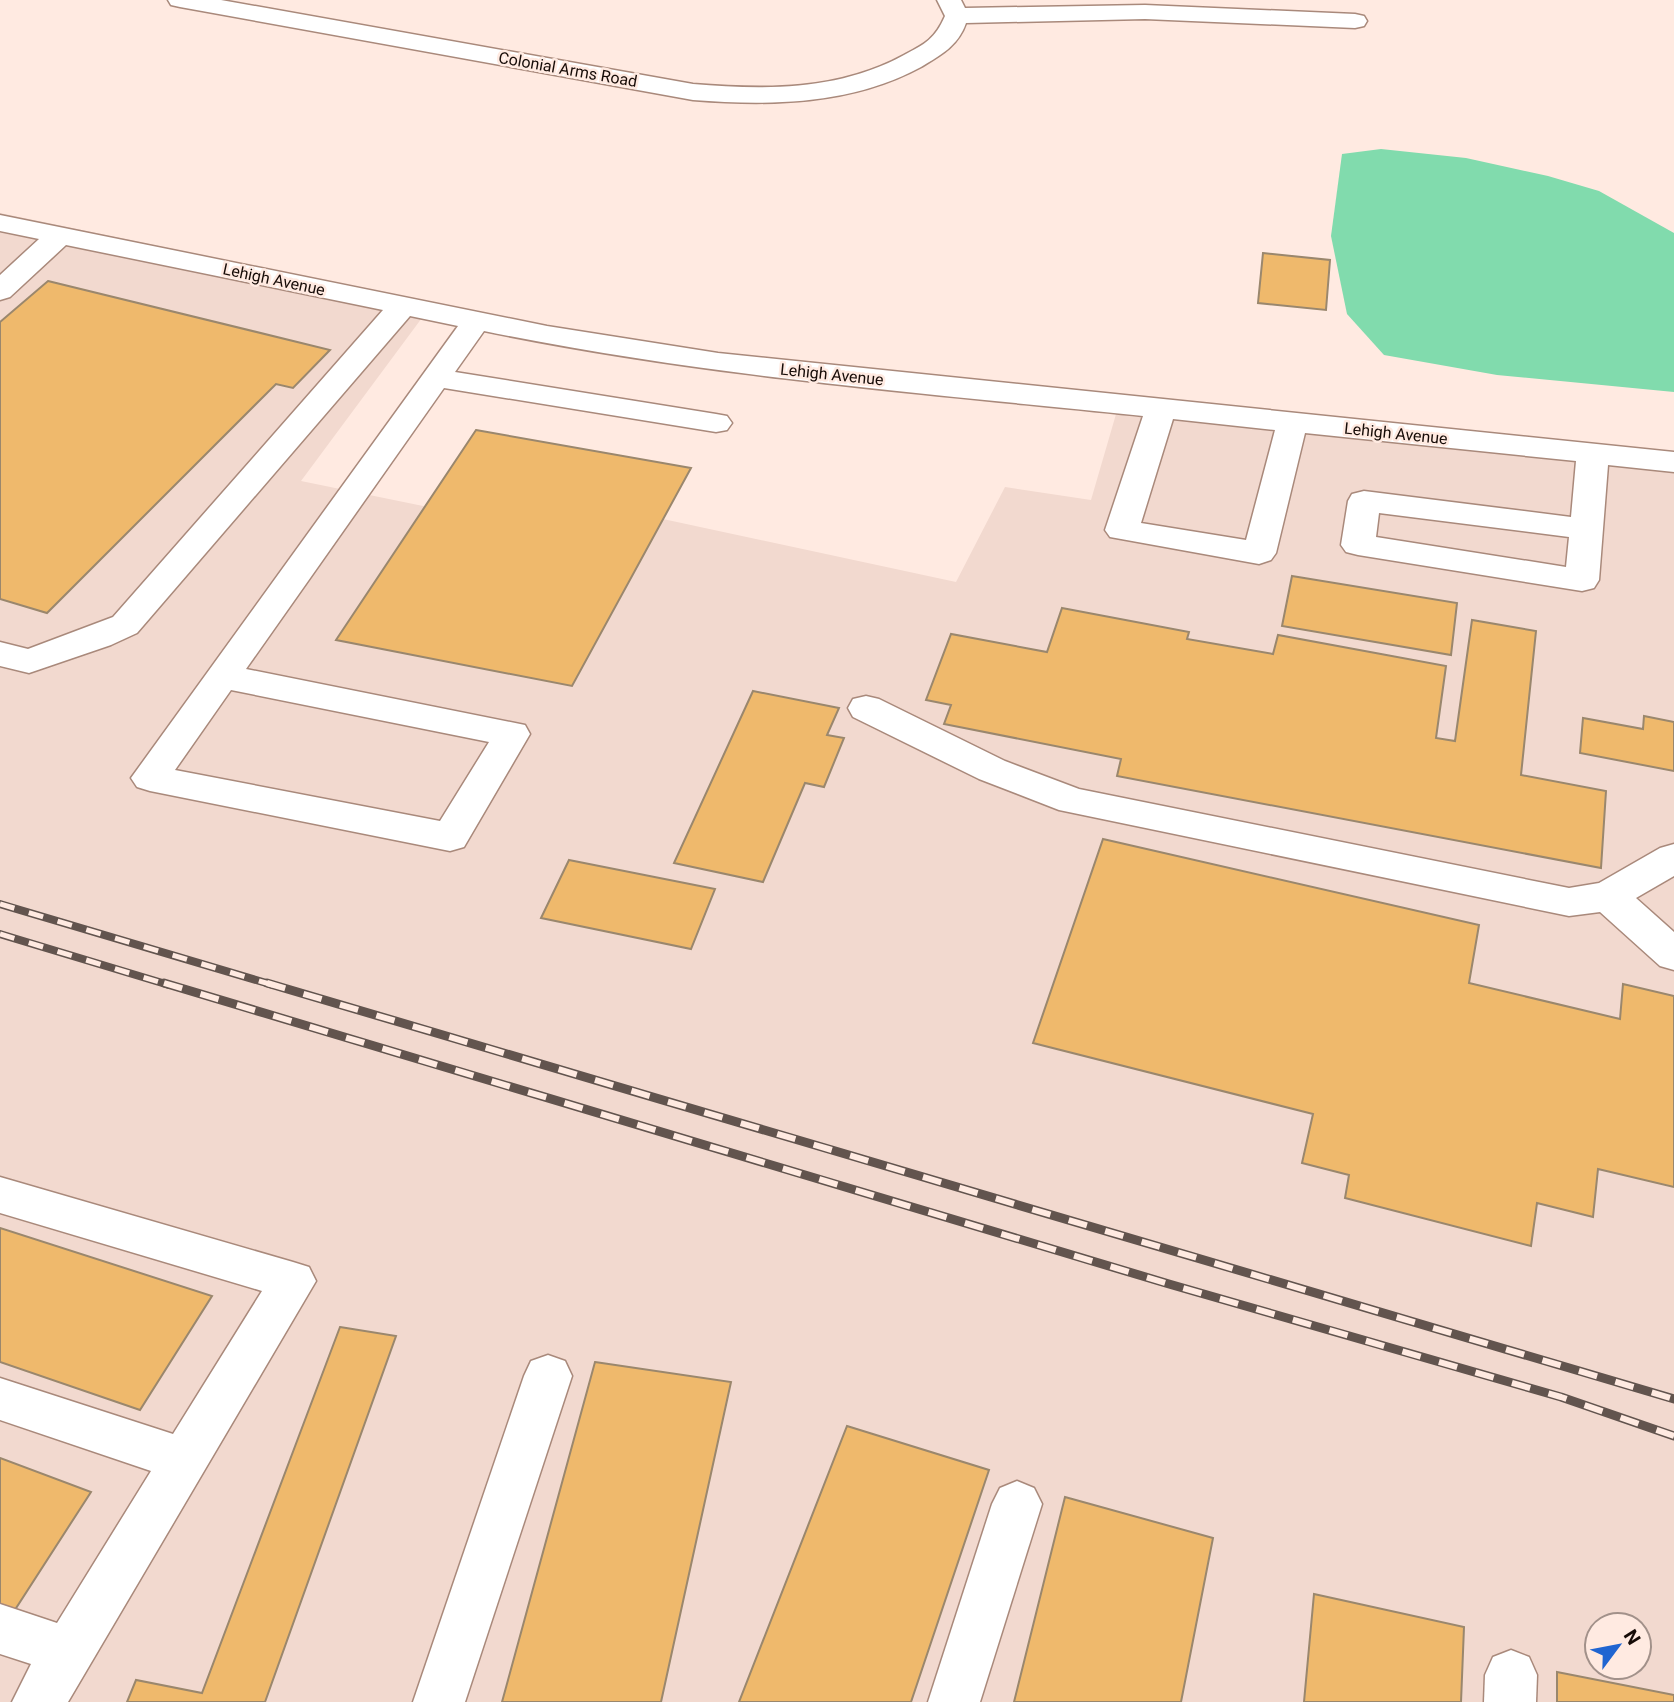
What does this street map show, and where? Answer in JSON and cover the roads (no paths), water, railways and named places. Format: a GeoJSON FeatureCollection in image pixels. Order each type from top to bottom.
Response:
{"type":"FeatureCollection","features":[{"type":"Feature","properties":{"kind":"street","name":"Colonial Arms Road"},"geometry":{"type":"LineString","coordinates":[[180,0],[680,89],[730,95],[776,94],[864,83],[890,73],[951,18],[1145,12],[1355,21]]}},
{"type":"Feature","properties":{"kind":"street","name":"Lehigh Avenue"},"geometry":{"type":"LineString","coordinates":[[0,223],[477,320],[718,362],[1674,462]]}},
{"type":"Feature","properties":{"kind":"street"},"geometry":{"type":"LineString","coordinates":[[0,291],[60,235]]}},
{"type":"Feature","properties":{"kind":"street"},"geometry":{"type":"LineString","coordinates":[[0,654],[29,661],[99,638],[125,625],[403,305]]}},
{"type":"Feature","properties":{"kind":"street"},"geometry":{"type":"LineString","coordinates":[[224,677],[512,734],[450,837],[150,778],[477,320]]}},
{"type":"Feature","properties":{"kind":"street"},"geometry":{"type":"LineString","coordinates":[[436,378],[716,423]]}},
{"type":"Feature","properties":{"kind":"street"},"geometry":{"type":"LineString","coordinates":[[1161,409],[1122,530],[1259,553],[1292,423]]}},
{"type":"Feature","properties":{"kind":"street"},"geometry":{"type":"LineString","coordinates":[[1585,529],[1364,500],[1358,545],[1582,580],[1593,454]]}},
{"type":"Feature","properties":{"kind":"street"},"geometry":{"type":"LineString","coordinates":[[866,708],[992,770],[1072,801],[1569,902],[1608,896],[1674,858]]}},
{"type":"Feature","properties":{"kind":"street"},"geometry":{"type":"LineString","coordinates":[[1608,896],[1674,955]]}},
{"type":"Feature","properties":{"kind":"street"},"geometry":{"type":"LineString","coordinates":[[0,1195],[293,1281],[38,1702]]}},
{"type":"Feature","properties":{"kind":"street"},"geometry":{"type":"LineString","coordinates":[[439,1702],[548,1376]]}},
{"type":"Feature","properties":{"kind":"street"},"geometry":{"type":"LineString","coordinates":[[0,1399],[184,1460]]}},
{"type":"Feature","properties":{"kind":"street"},"geometry":{"type":"LineString","coordinates":[[954,1702],[1017,1504]]}},
{"type":"Feature","properties":{"kind":"street"},"geometry":{"type":"LineString","coordinates":[[0,1629],[68,1652]]}},
{"type":"Feature","properties":{"kind":"railway"},"geometry":{"type":"LineString","coordinates":[[0,904],[273,985]]}},
{"type":"Feature","properties":{"kind":"railway"},"geometry":{"type":"LineString","coordinates":[[0,934],[169,985]]}},
{"type":"Feature","properties":{"kind":"railway"},"geometry":{"type":"LineString","coordinates":[[164,983],[1169,1284],[1561,1397],[1674,1436]]}},
{"type":"Feature","properties":{"kind":"railway"},"geometry":{"type":"LineString","coordinates":[[267,983],[1674,1399]]}}]}
